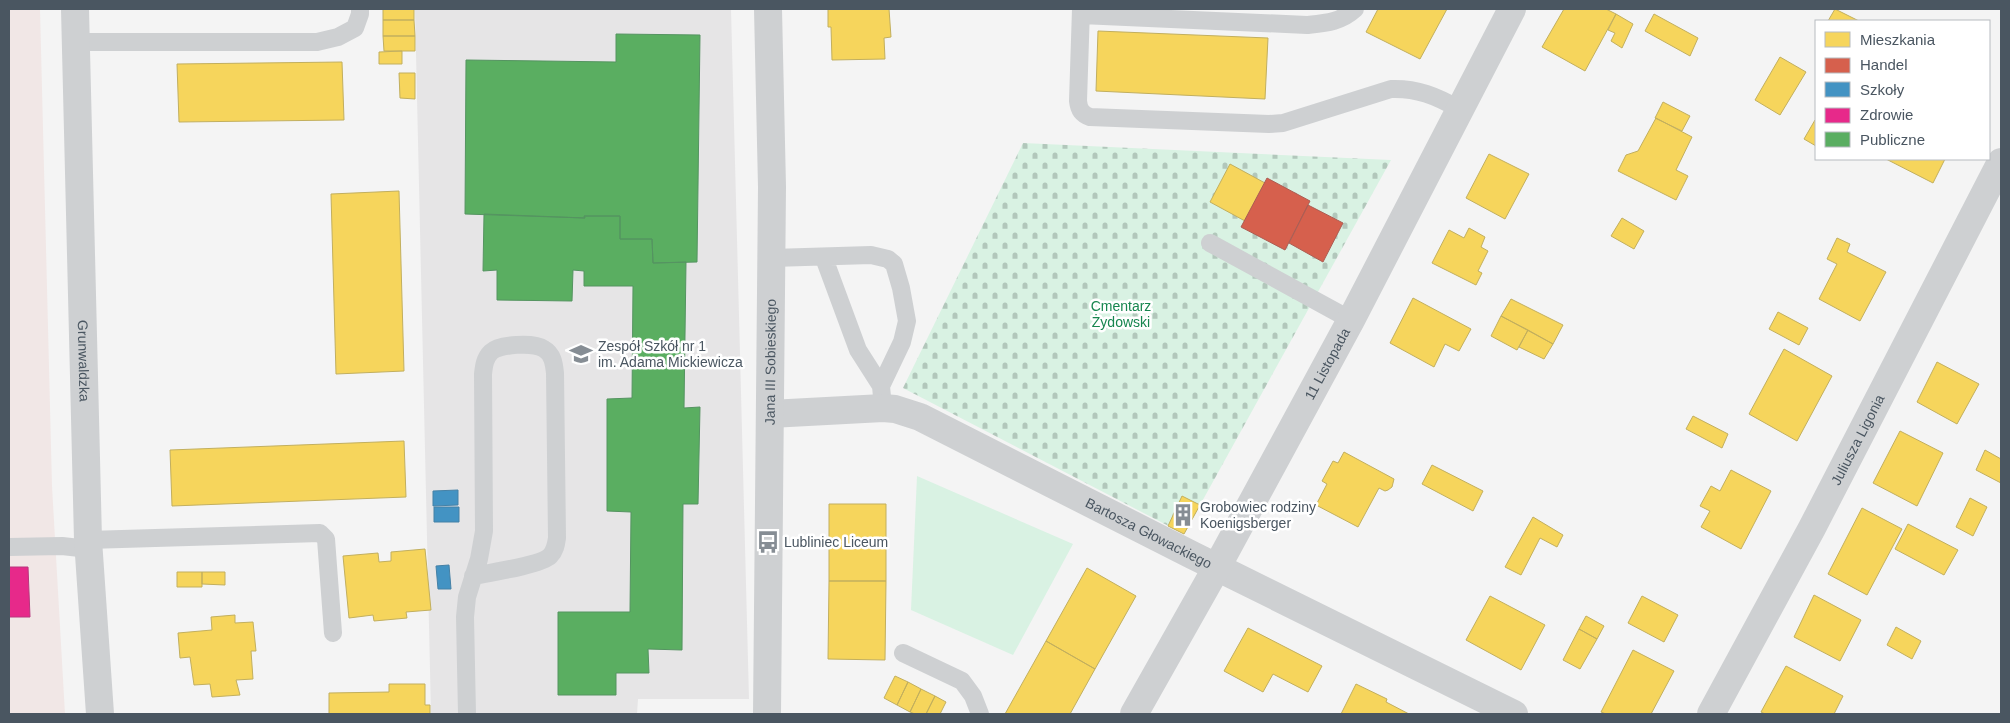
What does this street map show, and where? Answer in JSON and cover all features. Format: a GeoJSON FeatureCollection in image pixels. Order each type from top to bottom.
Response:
{"type":"FeatureCollection","features":[{"type":"Feature","properties":{"kind":"street","name":"Grunwaldzka"},"geometry":{"type":"LineString","coordinates":[[75,9],[89,545],[100,714]]}},
{"type":"Feature","properties":{"kind":"street","name":"Jana III Sobieskiego"},"geometry":{"type":"LineString","coordinates":[[767,714],[772,258],[772,122],[768,9]]}},
{"type":"Feature","properties":{"kind":"street","name":"11 Listopada"},"geometry":{"type":"LineString","coordinates":[[1134,714],[1217,567],[1351,320],[1459,108],[1512,9]]}},
{"type":"Feature","properties":{"kind":"street","name":"Juliusza Ligonia"},"geometry":{"type":"LineString","coordinates":[[1711,714],[1812,528],[2001,162]]}},
{"type":"Feature","properties":{"kind":"street","name":"Bartosza Głowackiego"},"geometry":{"type":"LineString","coordinates":[[770,414],[882,397],[895,409],[920,417],[1514,714]]}},
{"type":"Feature","properties":{"kind":"lane"},"geometry":{"type":"LineString","coordinates":[[76,42],[317,42],[338,37],[355,28],[360,9]]}},
{"type":"Feature","properties":{"kind":"lane"},"geometry":{"type":"LineString","coordinates":[[1355,9],[1346,17],[1335,22],[1307,25],[1081,12],[1079,108],[1083,114],[1090,117],[1269,124],[1283,123],[1391,89],[1406,88],[1437,96],[1459,108]]}},
{"type":"Feature","properties":{"kind":"lane"},"geometry":{"type":"LineString","coordinates":[[1210,243],[1351,320]]}},
{"type":"Feature","properties":{"kind":"lane"},"geometry":{"type":"LineString","coordinates":[[772,258],[880,257],[888,259],[894,264],[907,321],[902,342],[882,397]]}},
{"type":"Feature","properties":{"kind":"lane"},"geometry":{"type":"LineString","coordinates":[[824,258],[858,350],[882,397]]}},
{"type":"Feature","properties":{"kind":"lane"},"geometry":{"type":"LineString","coordinates":[[467,714],[465,617],[467,597],[473,576],[483,546],[484,531],[483,374],[485,360],[492,350],[503,346],[533,345],[545,349],[552,358],[555,373],[557,538],[554,550],[548,558],[538,562],[473,576]]}},
{"type":"Feature","properties":{"kind":"lane"},"geometry":{"type":"LineString","coordinates":[[9,547],[89,545],[320,533],[326,539],[333,633]]}},
{"type":"Feature","properties":{"kind":"lane"},"geometry":{"type":"LineString","coordinates":[[903,653],[962,681],[973,696],[980,714]]}},
{"type":"Feature","properties":{"kind":"shaded area"},"geometry":{"type":"Polygon","coordinates":[[[9,9],[40,9],[52,486],[65,714],[9,714],[9,9]]]}},
{"type":"Feature","properties":{"kind":"shaded area","name":"Zespół Szkół nr 1 im. Adama Mickiewicza"},"geometry":{"type":"Polygon","coordinates":[[[415,9],[731,9],[749,699],[638,699],[637,714],[431,714],[415,9]]]}},
{"type":"Feature","properties":{"kind":"green space","name":"Cmentarz Żydowski"},"geometry":{"type":"Polygon","coordinates":[[[1023,143],[1391,160],[1184,534],[903,388],[1023,143]]]}},
{"type":"Feature","properties":{"kind":"green space"},"geometry":{"type":"Polygon","coordinates":[[[917,476],[1073,544],[1013,655],[911,610],[917,476]]]}},
{"type":"Feature","properties":{"kind":"building: Mieszkania"},"geometry":{"type":"Polygon","coordinates":[[[383,9],[414,9],[414,20],[383,20],[383,9]]]}},
{"type":"Feature","properties":{"kind":"building: Mieszkania"},"geometry":{"type":"Polygon","coordinates":[[[828,9],[889,9],[891,37],[884,38],[885,59],[832,60],[831,27],[828,27],[828,9]]]}},
{"type":"Feature","properties":{"kind":"building: Mieszkania"},"geometry":{"type":"Polygon","coordinates":[[[1378,9],[1447,9],[1420,59],[1366,32],[1378,9]]]}},
{"type":"Feature","properties":{"kind":"building: Mieszkania"},"geometry":{"type":"Polygon","coordinates":[[[1564,9],[1606,9],[1616,14],[1585,71],[1542,47],[1564,9]]]}},
{"type":"Feature","properties":{"kind":"building: Mieszkania"},"geometry":{"type":"Polygon","coordinates":[[[1835,9],[1857,20],[1829,20],[1835,9]]]}},
{"type":"Feature","properties":{"kind":"building: Mieszkania"},"geometry":{"type":"Polygon","coordinates":[[[1616,14],[1633,24],[1622,48],[1611,41],[1615,33],[1608,30],[1616,14]]]}},
{"type":"Feature","properties":{"kind":"building: Mieszkania"},"geometry":{"type":"Polygon","coordinates":[[[1654,14],[1698,38],[1690,56],[1645,31],[1654,14]]]}},
{"type":"Feature","properties":{"kind":"building: Mieszkania"},"geometry":{"type":"Polygon","coordinates":[[[383,20],[414,20],[415,36],[383,36],[383,20]]]}},
{"type":"Feature","properties":{"kind":"building: Mieszkania"},"geometry":{"type":"Polygon","coordinates":[[[1098,31],[1268,38],[1265,99],[1096,91],[1098,31]]]}},
{"type":"Feature","properties":{"kind":"building: Mieszkania"},"geometry":{"type":"Polygon","coordinates":[[[383,36],[415,36],[415,51],[384,51],[383,36]]]}},
{"type":"Feature","properties":{"kind":"building: Mieszkania"},"geometry":{"type":"Polygon","coordinates":[[[402,51],[402,64],[379,64],[379,52],[402,51]]]}},
{"type":"Feature","properties":{"kind":"building: Mieszkania"},"geometry":{"type":"Polygon","coordinates":[[[1780,57],[1806,72],[1780,115],[1755,100],[1780,57]]]}},
{"type":"Feature","properties":{"kind":"building: Mieszkania"},"geometry":{"type":"Polygon","coordinates":[[[342,62],[344,120],[179,122],[177,64],[342,62]]]}},
{"type":"Feature","properties":{"kind":"building: Mieszkania"},"geometry":{"type":"Polygon","coordinates":[[[399,73],[415,73],[415,99],[400,98],[399,73]]]}},
{"type":"Feature","properties":{"kind":"building: Mieszkania"},"geometry":{"type":"Polygon","coordinates":[[[1663,102],[1690,116],[1682,131],[1655,118],[1663,102]]]}},
{"type":"Feature","properties":{"kind":"building: Mieszkania"},"geometry":{"type":"Polygon","coordinates":[[[1656,118],[1692,137],[1676,170],[1688,176],[1676,200],[1618,171],[1626,155],[1638,151],[1656,118]]]}},
{"type":"Feature","properties":{"kind":"building: Mieszkania"},"geometry":{"type":"Polygon","coordinates":[[[1815,120],[1815,145],[1804,139],[1815,120]]]}},
{"type":"Feature","properties":{"kind":"building: Mieszkania"},"geometry":{"type":"Polygon","coordinates":[[[1489,154],[1529,174],[1505,219],[1466,198],[1489,154]]]}},
{"type":"Feature","properties":{"kind":"building: Mieszkania"},"geometry":{"type":"Polygon","coordinates":[[[1888,160],[1944,160],[1933,183],[1888,160]]]}},
{"type":"Feature","properties":{"kind":"building: Mieszkania"},"geometry":{"type":"Polygon","coordinates":[[[1230,164],[1265,183],[1245,221],[1210,202],[1230,164]]]}},
{"type":"Feature","properties":{"kind":"building: Mieszkania"},"geometry":{"type":"Polygon","coordinates":[[[399,191],[404,371],[336,374],[331,194],[399,191]]]}},
{"type":"Feature","properties":{"kind":"building: Mieszkania"},"geometry":{"type":"Polygon","coordinates":[[[1622,218],[1644,231],[1634,249],[1611,236],[1622,218]]]}},
{"type":"Feature","properties":{"kind":"building: Mieszkania"},"geometry":{"type":"Polygon","coordinates":[[[1469,228],[1485,237],[1481,247],[1488,251],[1478,271],[1482,273],[1476,285],[1432,263],[1449,230],[1464,238],[1469,228]]]}},
{"type":"Feature","properties":{"kind":"building: Mieszkania"},"geometry":{"type":"Polygon","coordinates":[[[1837,238],[1850,244],[1847,252],[1886,272],[1860,321],[1819,299],[1837,264],[1827,259],[1837,238]]]}},
{"type":"Feature","properties":{"kind":"building: Mieszkania"},"geometry":{"type":"Polygon","coordinates":[[[1413,298],[1471,329],[1459,351],[1445,344],[1434,367],[1390,343],[1413,298]]]}},
{"type":"Feature","properties":{"kind":"building: Mieszkania"},"geometry":{"type":"Polygon","coordinates":[[[1511,299],[1563,325],[1553,344],[1501,316],[1511,299]]]}},
{"type":"Feature","properties":{"kind":"building: Mieszkania"},"geometry":{"type":"Polygon","coordinates":[[[1778,312],[1808,328],[1799,345],[1769,329],[1778,312]]]}},
{"type":"Feature","properties":{"kind":"building: Mieszkania"},"geometry":{"type":"Polygon","coordinates":[[[1501,316],[1528,330],[1517,350],[1491,336],[1501,316]]]}},
{"type":"Feature","properties":{"kind":"building: Mieszkania"},"geometry":{"type":"Polygon","coordinates":[[[1528,330],[1553,344],[1544,359],[1519,347],[1528,330]]]}},
{"type":"Feature","properties":{"kind":"building: Mieszkania"},"geometry":{"type":"Polygon","coordinates":[[[1784,349],[1832,376],[1797,441],[1749,414],[1784,349]]]}},
{"type":"Feature","properties":{"kind":"building: Mieszkania"},"geometry":{"type":"Polygon","coordinates":[[[1937,362],[1979,384],[1957,424],[1917,402],[1937,362]]]}},
{"type":"Feature","properties":{"kind":"building: Mieszkania"},"geometry":{"type":"Polygon","coordinates":[[[1693,416],[1728,434],[1722,448],[1686,429],[1693,416]]]}},
{"type":"Feature","properties":{"kind":"building: Mieszkania"},"geometry":{"type":"Polygon","coordinates":[[[1900,431],[1943,453],[1917,506],[1873,483],[1900,431]]]}},
{"type":"Feature","properties":{"kind":"building: Mieszkania"},"geometry":{"type":"Polygon","coordinates":[[[404,441],[406,497],[172,506],[170,450],[404,441]]]}},
{"type":"Feature","properties":{"kind":"building: Mieszkania"},"geometry":{"type":"Polygon","coordinates":[[[1985,450],[2001,459],[2001,483],[1976,470],[1985,450]]]}},
{"type":"Feature","properties":{"kind":"building: Mieszkania"},"geometry":{"type":"Polygon","coordinates":[[[1344,452],[1394,479],[1392,487],[1388,490],[1385,491],[1379,488],[1358,527],[1316,505],[1327,484],[1322,481],[1333,461],[1338,463],[1344,452]]]}},
{"type":"Feature","properties":{"kind":"building: Mieszkania"},"geometry":{"type":"Polygon","coordinates":[[[1432,465],[1483,491],[1473,511],[1422,484],[1432,465]]]}},
{"type":"Feature","properties":{"kind":"building: Mieszkania"},"geometry":{"type":"Polygon","coordinates":[[[1731,470],[1771,491],[1741,549],[1701,527],[1710,511],[1700,506],[1711,486],[1720,491],[1731,470]]]}},
{"type":"Feature","properties":{"kind":"building: Mieszkania","name":"Grobowiec rodziny Koenigsberger"},"geometry":{"type":"Polygon","coordinates":[[[1182,496],[1200,505],[1184,534],[1168,526],[1182,496]]]}},
{"type":"Feature","properties":{"kind":"building: Mieszkania"},"geometry":{"type":"Polygon","coordinates":[[[1970,498],[1987,507],[1973,536],[1956,527],[1970,498]]]}},
{"type":"Feature","properties":{"kind":"building: Mieszkania"},"geometry":{"type":"Polygon","coordinates":[[[829,504],[886,504],[886,581],[829,581],[829,504]]]}},
{"type":"Feature","properties":{"kind":"building: Mieszkania"},"geometry":{"type":"Polygon","coordinates":[[[1862,508],[1902,529],[1867,595],[1828,574],[1862,508]]]}},
{"type":"Feature","properties":{"kind":"building: Mieszkania"},"geometry":{"type":"Polygon","coordinates":[[[1533,517],[1563,535],[1557,547],[1540,538],[1521,575],[1505,567],[1533,517]]]}},
{"type":"Feature","properties":{"kind":"building: Mieszkania"},"geometry":{"type":"Polygon","coordinates":[[[1908,524],[1958,550],[1944,575],[1895,549],[1908,524]]]}},
{"type":"Feature","properties":{"kind":"building: Mieszkania"},"geometry":{"type":"Polygon","coordinates":[[[425,549],[431,610],[406,612],[407,618],[374,621],[373,615],[349,618],[343,556],[378,553],[379,562],[391,561],[391,552],[425,549]]]}},
{"type":"Feature","properties":{"kind":"building: Mieszkania"},"geometry":{"type":"Polygon","coordinates":[[[1087,568],[1136,596],[1095,669],[1046,641],[1087,568]]]}},
{"type":"Feature","properties":{"kind":"building: Mieszkania"},"geometry":{"type":"Polygon","coordinates":[[[177,572],[202,572],[202,587],[177,587],[177,572]]]}},
{"type":"Feature","properties":{"kind":"building: Mieszkania"},"geometry":{"type":"Polygon","coordinates":[[[202,572],[225,572],[225,585],[202,584],[202,572]]]}},
{"type":"Feature","properties":{"kind":"building: Mieszkania"},"geometry":{"type":"Polygon","coordinates":[[[829,581],[886,581],[885,660],[828,659],[829,581]]]}},
{"type":"Feature","properties":{"kind":"building: Mieszkania"},"geometry":{"type":"Polygon","coordinates":[[[1814,595],[1861,620],[1840,661],[1794,637],[1814,595]]]}},
{"type":"Feature","properties":{"kind":"building: Mieszkania"},"geometry":{"type":"Polygon","coordinates":[[[1490,596],[1545,625],[1521,670],[1466,640],[1490,596]]]}},
{"type":"Feature","properties":{"kind":"building: Mieszkania"},"geometry":{"type":"Polygon","coordinates":[[[1642,596],[1678,615],[1664,642],[1628,623],[1642,596]]]}},
{"type":"Feature","properties":{"kind":"building: Mieszkania"},"geometry":{"type":"Polygon","coordinates":[[[235,615],[235,623],[253,622],[256,651],[251,651],[253,679],[236,680],[240,695],[212,697],[210,684],[194,685],[190,657],[180,658],[178,633],[212,630],[211,617],[235,615]]]}},
{"type":"Feature","properties":{"kind":"building: Mieszkania"},"geometry":{"type":"Polygon","coordinates":[[[1586,616],[1604,626],[1597,639],[1579,629],[1586,616]]]}},
{"type":"Feature","properties":{"kind":"building: Mieszkania"},"geometry":{"type":"Polygon","coordinates":[[[1896,627],[1921,641],[1912,659],[1887,645],[1896,627]]]}},
{"type":"Feature","properties":{"kind":"building: Mieszkania"},"geometry":{"type":"Polygon","coordinates":[[[1248,628],[1322,666],[1308,692],[1273,674],[1263,692],[1224,671],[1248,628]]]}},
{"type":"Feature","properties":{"kind":"building: Mieszkania"},"geometry":{"type":"Polygon","coordinates":[[[1579,629],[1597,639],[1580,669],[1563,660],[1579,629]]]}},
{"type":"Feature","properties":{"kind":"building: Mieszkania"},"geometry":{"type":"Polygon","coordinates":[[[1046,641],[1095,669],[1070,714],[1005,714],[1046,641]]]}},
{"type":"Feature","properties":{"kind":"building: Mieszkania"},"geometry":{"type":"Polygon","coordinates":[[[1633,650],[1674,671],[1651,714],[1606,714],[1601,712],[1633,650]]]}},
{"type":"Feature","properties":{"kind":"building: Mieszkania"},"geometry":{"type":"Polygon","coordinates":[[[1786,666],[1843,696],[1834,714],[1765,714],[1761,712],[1786,666]]]}},
{"type":"Feature","properties":{"kind":"building: Mieszkania"},"geometry":{"type":"Polygon","coordinates":[[[895,676],[908,682],[897,705],[884,698],[895,676]]]}},
{"type":"Feature","properties":{"kind":"building: Mieszkania"},"geometry":{"type":"Polygon","coordinates":[[[908,682],[921,689],[910,712],[897,705],[908,682]]]}},
{"type":"Feature","properties":{"kind":"building: Mieszkania"},"geometry":{"type":"Polygon","coordinates":[[[389,684],[425,684],[425,705],[430,705],[430,714],[329,714],[329,693],[389,692],[389,684]]]}},
{"type":"Feature","properties":{"kind":"building: Mieszkania"},"geometry":{"type":"Polygon","coordinates":[[[1356,684],[1387,699],[1386,702],[1409,714],[1341,714],[1356,684]]]}},
{"type":"Feature","properties":{"kind":"building: Mieszkania"},"geometry":{"type":"Polygon","coordinates":[[[921,689],[935,696],[926,714],[915,714],[910,712],[921,689]]]}},
{"type":"Feature","properties":{"kind":"building: Mieszkania"},"geometry":{"type":"Polygon","coordinates":[[[935,696],[946,702],[940,714],[926,714],[935,696]]]}},
{"type":"Feature","properties":{"kind":"building: Handel"},"geometry":{"type":"Polygon","coordinates":[[[1267,178],[1310,201],[1285,250],[1241,227],[1267,178]]]}},
{"type":"Feature","properties":{"kind":"building: Handel"},"geometry":{"type":"Polygon","coordinates":[[[1308,205],[1343,223],[1323,262],[1289,243],[1308,205]]]}},
{"type":"Feature","properties":{"kind":"building: Szkoły"},"geometry":{"type":"Polygon","coordinates":[[[458,490],[458,505],[433,506],[433,491],[458,490]]]}},
{"type":"Feature","properties":{"kind":"building: Szkoły"},"geometry":{"type":"Polygon","coordinates":[[[434,507],[459,507],[459,522],[434,522],[434,507]]]}},
{"type":"Feature","properties":{"kind":"building: Szkoły"},"geometry":{"type":"Polygon","coordinates":[[[449,565],[451,589],[438,589],[436,566],[449,565]]]}},
{"type":"Feature","properties":{"kind":"building: Zdrowie"},"geometry":{"type":"Polygon","coordinates":[[[9,567],[28,567],[30,617],[9,617],[9,567]]]}},
{"type":"Feature","properties":{"kind":"building: Publiczne"},"geometry":{"type":"Polygon","coordinates":[[[616,34],[700,35],[697,262],[653,263],[652,239],[620,239],[620,216],[584,216],[585,218],[465,214],[466,60],[616,62],[616,34]]]}},
{"type":"Feature","properties":{"kind":"building: Publiczne"},"geometry":{"type":"Polygon","coordinates":[[[484,214],[585,218],[584,216],[620,216],[620,239],[652,239],[653,263],[686,262],[684,408],[700,407],[698,504],[683,504],[682,650],[648,649],[649,673],[616,673],[616,695],[558,695],[558,612],[630,612],[631,512],[607,511],[607,399],[632,398],[633,286],[584,286],[584,271],[573,270],[572,301],[497,300],[497,270],[483,271],[484,214]]]}},
{"type":"Feature","properties":{"kind":"place","name":"Zespół Szkół nr 1 im. Adama Mickiewicza"},"geometry":{"type":"Point","coordinates":[581,354]}},
{"type":"Feature","properties":{"kind":"place","name":"Grobowiec rodziny Koenigsberger"},"geometry":{"type":"Point","coordinates":[1183,515]}},
{"type":"Feature","properties":{"kind":"place","name":"Lubliniec Liceum"},"geometry":{"type":"Point","coordinates":[768,542]}}]}
